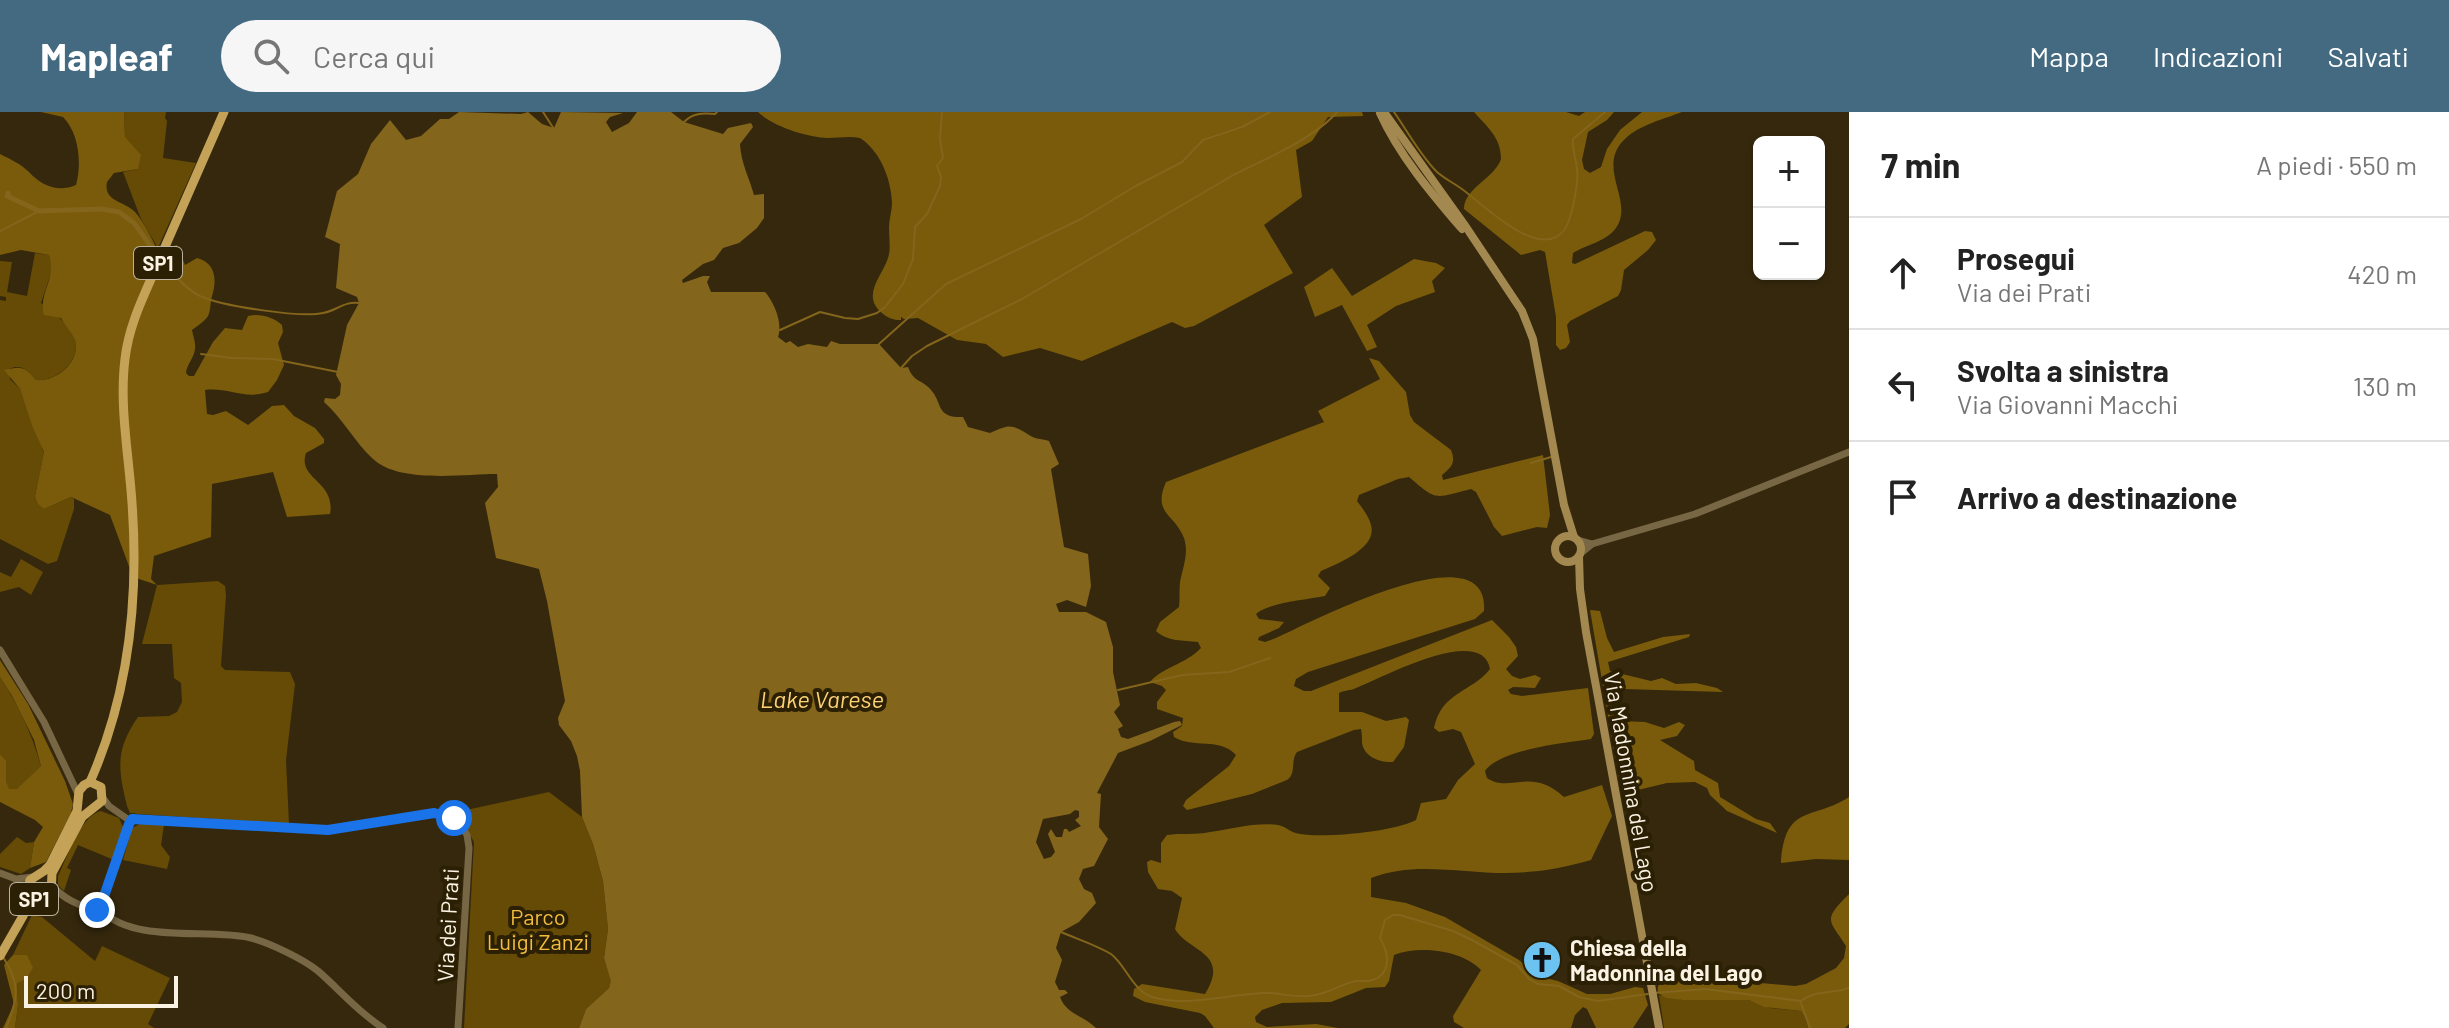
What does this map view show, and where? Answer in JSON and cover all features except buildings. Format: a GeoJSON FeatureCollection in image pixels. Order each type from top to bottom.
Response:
{"type":"FeatureCollection","features":[{"type":"Feature","properties":{"kind":"main road","name":"SP1"},"geometry":{"type":"LineString","coordinates":[[2,953],[23,916],[29,883],[50,865],[77,811],[84,787],[103,754],[118,705],[128,652],[135,575],[123,404],[125,356],[131,328],[144,295],[224,112]]}},
{"type":"Feature","properties":{"kind":"main road"},"geometry":{"type":"LineString","coordinates":[[1382,112],[1522,311],[1533,339],[1564,505],[1566,528],[1555,549],[1558,557],[1565,562],[1575,560],[1582,548],[1564,505]]}},
{"type":"Feature","properties":{"kind":"main road"},"geometry":{"type":"LineString","coordinates":[[1382,112],[1389,133],[1421,178],[1491,263]]}},
{"type":"Feature","properties":{"kind":"main road"},"geometry":{"type":"LineString","coordinates":[[1405,141],[1422,170],[1421,178]]}},
{"type":"Feature","properties":{"kind":"main road"},"geometry":{"type":"LineString","coordinates":[[1421,178],[1427,178],[1447,201]]}},
{"type":"Feature","properties":{"kind":"main road"},"geometry":{"type":"LineString","coordinates":[[1561,538],[1576,538]]}},
{"type":"Feature","properties":{"kind":"main road","name":"Via Madonnina del Lago"},"geometry":{"type":"LineString","coordinates":[[1580,555],[1580,589]]}},
{"type":"Feature","properties":{"kind":"main road","name":"Via Madonnina del Lago"},"geometry":{"type":"LineString","coordinates":[[1565,562],[1573,570],[1580,589],[1659,1028]]}},
{"type":"Feature","properties":{"kind":"main road","name":"SP1"},"geometry":{"type":"LineString","coordinates":[[23,916],[52,892],[53,871],[82,817],[100,797],[103,754]]}},
{"type":"Feature","properties":{"kind":"main road"},"geometry":{"type":"LineString","coordinates":[[84,787],[100,797]]}},
{"type":"Feature","properties":{"kind":"main road","name":"SP1"},"geometry":{"type":"LineString","coordinates":[[29,894],[44,899]]}},
{"type":"Feature","properties":{"kind":"street"},"geometry":{"type":"LineString","coordinates":[[1580,555],[1592,544],[1695,514],[1849,452]]}},
{"type":"Feature","properties":{"kind":"street"},"geometry":{"type":"LineString","coordinates":[[1576,538],[1592,544]]}},
{"type":"Feature","properties":{"kind":"street"},"geometry":{"type":"LineString","coordinates":[[0,650],[44,722],[71,780],[84,787]]}},
{"type":"Feature","properties":{"kind":"street"},"geometry":{"type":"LineString","coordinates":[[100,797],[129,821],[100,908]]}},
{"type":"Feature","properties":{"kind":"street","name":"Via dei Prati"},"geometry":{"type":"LineString","coordinates":[[129,821],[328,830],[434,813],[444,814],[459,822],[467,835],[469,848],[458,1028]]}},
{"type":"Feature","properties":{"kind":"street"},"geometry":{"type":"LineString","coordinates":[[0,873],[16,879],[33,877]]}},
{"type":"Feature","properties":{"kind":"street"},"geometry":{"type":"LineString","coordinates":[[16,879],[29,894]]}},
{"type":"Feature","properties":{"kind":"street"},"geometry":{"type":"LineString","coordinates":[[52,885],[66,898],[87,908],[100,908],[113,920],[135,927],[185,935],[257,940],[316,970],[383,1028]]}},
{"type":"Feature","properties":{"kind":"street"},"geometry":{"type":"LineString","coordinates":[[44,899],[66,898]]}},
{"type":"Feature","properties":{"kind":"green space"},"geometry":{"type":"Polygon","coordinates":[[[124,112],[166,112],[163,158],[196,163],[158,248],[141,219],[123,172],[138,169],[125,137],[124,112]]]}},
{"type":"Feature","properties":{"kind":"green space"},"geometry":{"type":"Polygon","coordinates":[[[35,253],[49,255],[53,267],[41,303],[69,329],[76,348],[65,369],[51,378],[36,380],[21,367],[9,369],[10,379],[20,389],[44,453],[35,496],[44,509],[71,497],[74,499],[74,509],[57,561],[48,564],[0,539],[0,300],[6,301],[6,297],[0,296],[0,261],[12,262],[7,292],[27,296],[35,253]]]}},
{"type":"Feature","properties":{"kind":"green space"},"geometry":{"type":"Polygon","coordinates":[[[21,559],[43,572],[31,595],[19,587],[0,592],[0,572],[11,577],[21,559]]]}},
{"type":"Feature","properties":{"kind":"green space"},"geometry":{"type":"Polygon","coordinates":[[[218,581],[225,586],[226,595],[221,666],[225,670],[290,672],[295,684],[286,760],[289,824],[130,813],[127,806],[120,770],[125,740],[138,717],[169,716],[177,712],[182,702],[181,683],[174,678],[172,644],[142,644],[157,585],[218,581]]]}},
{"type":"Feature","properties":{"kind":"green space"},"geometry":{"type":"Polygon","coordinates":[[[0,677],[24,720],[41,766],[17,790],[8,789],[6,762],[0,754],[0,677]]]}},
{"type":"Feature","properties":{"kind":"green space","name":"Parco Luigi Zanzi"},"geometry":{"type":"Polygon","coordinates":[[[549,792],[582,817],[593,844],[603,881],[608,929],[604,958],[612,981],[609,988],[586,1009],[579,1028],[464,1028],[474,842],[457,812],[549,792]]]}},
{"type":"Feature","properties":{"kind":"green space"},"geometry":{"type":"Polygon","coordinates":[[[101,811],[119,818],[124,829],[114,860],[78,845],[67,868],[71,870],[64,891],[58,885],[58,876],[70,849],[87,821],[101,811]]]}},
{"type":"Feature","properties":{"kind":"green space"},"geometry":{"type":"Polygon","coordinates":[[[142,823],[164,825],[161,845],[170,857],[167,869],[123,860],[132,828],[142,823]]]}},
{"type":"Feature","properties":{"kind":"green space"},"geometry":{"type":"Polygon","coordinates":[[[17,837],[26,843],[34,842],[30,868],[21,874],[0,867],[0,854],[17,837]]]}},
{"type":"Feature","properties":{"kind":"green space"},"geometry":{"type":"Polygon","coordinates":[[[32,915],[42,917],[95,961],[102,946],[170,978],[148,1024],[154,1028],[15,1028],[17,983],[27,955],[13,955],[32,915]]]}},
{"type":"Feature","properties":{"kind":"green space"},"geometry":{"type":"Polygon","coordinates":[[[1659,995],[1683,1000],[1749,1000],[1770,1008],[1801,1011],[1808,1028],[1664,1028],[1659,995]]]}},
{"type":"Feature","properties":{"kind":"shaded area"},"geometry":{"type":"Polygon","coordinates":[[[41,112],[124,112],[125,137],[141,155],[138,169],[114,173],[107,182],[108,194],[135,212],[158,251],[177,245],[185,265],[197,258],[208,264],[214,273],[209,314],[192,330],[195,347],[186,373],[189,376],[194,376],[213,342],[225,328],[242,330],[248,316],[253,315],[266,316],[282,325],[283,332],[278,343],[284,365],[268,392],[251,395],[205,390],[207,414],[226,411],[248,425],[272,406],[284,405],[294,416],[315,428],[324,443],[306,453],[305,462],[311,475],[328,494],[330,514],[287,517],[273,472],[212,484],[211,537],[154,556],[151,579],[157,585],[133,577],[110,515],[71,497],[44,509],[38,504],[35,496],[44,452],[20,389],[4,370],[22,368],[36,380],[51,378],[71,363],[76,348],[75,340],[61,318],[44,315],[43,299],[51,272],[49,255],[21,250],[0,255],[0,154],[50,186],[62,188],[76,185],[79,158],[73,131],[63,117],[41,112]]]}},
{"type":"Feature","properties":{"kind":"shaded area"},"geometry":{"type":"Polygon","coordinates":[[[758,112],[1362,112],[1363,116],[1328,117],[1312,141],[1296,150],[1302,197],[1264,225],[1293,273],[1194,326],[1185,328],[1172,322],[1082,361],[1040,348],[1003,357],[986,344],[957,340],[918,318],[901,317],[897,320],[884,314],[874,303],[873,294],[889,255],[892,203],[887,175],[879,158],[860,138],[810,136],[782,127],[758,112]]]}},
{"type":"Feature","properties":{"kind":"shaded area"},"geometry":{"type":"Polygon","coordinates":[[[1474,112],[1566,112],[1579,116],[1585,112],[1614,112],[1588,132],[1582,160],[1584,169],[1590,173],[1601,167],[1607,149],[1620,130],[1642,112],[1682,112],[1637,130],[1617,150],[1614,172],[1621,218],[1607,236],[1573,253],[1572,263],[1645,231],[1652,232],[1656,240],[1624,270],[1618,296],[1570,321],[1567,325],[1570,342],[1566,348],[1560,350],[1556,345],[1556,317],[1545,252],[1540,250],[1521,255],[1464,209],[1469,195],[1493,172],[1501,159],[1496,138],[1474,112]]]}},
{"type":"Feature","properties":{"kind":"shaded area"},"geometry":{"type":"Polygon","coordinates":[[[1414,259],[1445,268],[1432,281],[1435,292],[1396,306],[1367,325],[1377,347],[1367,351],[1342,305],[1315,317],[1304,287],[1332,268],[1352,296],[1414,259]]]}},
{"type":"Feature","properties":{"kind":"shaded area"},"geometry":{"type":"Polygon","coordinates":[[[1369,358],[1379,361],[1406,392],[1414,422],[1451,450],[1453,461],[1442,475],[1443,480],[1543,455],[1550,515],[1547,528],[1537,527],[1502,536],[1476,492],[1471,489],[1437,496],[1409,477],[1398,479],[1359,495],[1357,501],[1369,518],[1372,533],[1355,554],[1321,571],[1318,576],[1330,588],[1325,596],[1262,610],[1256,614],[1259,619],[1284,622],[1258,640],[1265,642],[1276,638],[1394,588],[1429,579],[1458,578],[1478,588],[1484,611],[1475,619],[1308,672],[1296,679],[1294,686],[1311,691],[1492,620],[1516,647],[1518,656],[1506,669],[1520,679],[1535,675],[1541,678],[1535,688],[1513,687],[1508,690],[1511,694],[1522,696],[1588,688],[1594,734],[1591,739],[1518,752],[1493,763],[1485,771],[1487,778],[1496,782],[1541,783],[1564,797],[1602,785],[1612,816],[1591,860],[1549,870],[1517,873],[1403,870],[1371,878],[1371,897],[1406,903],[1445,917],[1519,960],[1532,975],[1558,981],[1587,994],[1610,994],[1635,987],[1643,988],[1648,1005],[1633,1028],[1596,1028],[1583,1007],[1575,1015],[1571,1028],[1464,1028],[1454,1022],[1453,1016],[1481,970],[1463,958],[1428,950],[1394,955],[1385,987],[1366,988],[1331,1002],[1282,1003],[1262,1010],[1255,1017],[1256,1022],[1267,1027],[1316,1024],[1338,1028],[1214,1028],[1200,1013],[1145,1002],[1133,996],[1134,989],[1142,984],[1205,994],[1212,980],[1213,969],[1205,954],[1175,929],[1182,898],[1172,891],[1158,889],[1148,872],[1147,862],[1161,863],[1161,843],[1167,835],[1261,824],[1278,825],[1312,835],[1392,828],[1416,820],[1421,803],[1446,799],[1458,780],[1475,764],[1461,732],[1453,729],[1439,732],[1434,728],[1450,699],[1490,669],[1483,656],[1469,651],[1429,658],[1339,693],[1339,712],[1362,712],[1386,721],[1406,717],[1409,720],[1404,747],[1393,762],[1378,760],[1370,755],[1363,748],[1361,729],[1354,730],[1297,752],[1292,774],[1287,780],[1252,794],[1187,810],[1183,806],[1186,800],[1229,766],[1236,755],[1222,746],[1174,737],[1173,732],[1182,726],[1183,718],[1157,709],[1157,702],[1166,690],[1150,682],[1201,648],[1198,642],[1171,639],[1156,631],[1160,622],[1179,607],[1186,555],[1184,538],[1163,507],[1162,493],[1166,482],[1324,422],[1318,411],[1380,379],[1369,358]]]}},
{"type":"Feature","properties":{"kind":"shaded area"},"geometry":{"type":"Polygon","coordinates":[[[1590,610],[1600,611],[1614,652],[1663,637],[1690,634],[1689,637],[1608,662],[1610,671],[1651,681],[1662,678],[1676,684],[1696,683],[1723,692],[1624,689],[1614,686],[1611,689],[1614,704],[1622,721],[1645,722],[1664,728],[1679,722],[1685,725],[1677,736],[1660,740],[1694,761],[1695,770],[1718,783],[1720,797],[1756,819],[1770,823],[1777,833],[1727,811],[1707,788],[1695,782],[1667,783],[1638,790],[1620,786],[1590,610]]]}},
{"type":"Feature","properties":{"kind":"shaded area"},"geometry":{"type":"Polygon","coordinates":[[[0,660],[28,704],[73,804],[46,862],[30,868],[34,842],[43,827],[0,802],[0,754],[6,761],[9,789],[17,789],[41,766],[34,740],[0,677],[0,660]]]}},
{"type":"Feature","properties":{"kind":"shaded area"},"geometry":{"type":"Polygon","coordinates":[[[1849,797],[1849,860],[1816,859],[1781,863],[1788,831],[1795,822],[1849,797]]]}},
{"type":"Feature","properties":{"kind":"shaded area"},"geometry":{"type":"Polygon","coordinates":[[[1849,894],[1849,1024],[1845,1028],[1808,1028],[1801,1011],[1764,1007],[1749,1000],[1683,1000],[1666,998],[1658,993],[1661,981],[1673,975],[1795,986],[1806,984],[1836,968],[1844,958],[1846,946],[1831,920],[1835,910],[1849,894]]]}},
{"type":"Feature","properties":{"kind":"shaded area"},"geometry":{"type":"Polygon","coordinates":[[[13,955],[27,955],[33,968],[26,979],[17,983],[15,1028],[3,1028],[14,1004],[4,965],[13,955]]]}},
{"type":"Feature","properties":{"kind":"water","name":"Lake Varese"},"geometry":{"type":"Polygon","coordinates":[[[459,112],[528,112],[542,124],[554,128],[561,112],[623,113],[610,117],[606,122],[612,132],[629,123],[637,112],[671,112],[684,122],[723,134],[728,128],[751,123],[753,127],[740,144],[754,195],[764,194],[764,218],[739,243],[723,248],[714,260],[703,264],[682,280],[683,283],[710,276],[707,282],[711,292],[765,292],[777,313],[778,337],[786,343],[790,341],[798,347],[808,344],[827,347],[831,341],[840,344],[879,344],[901,368],[908,367],[913,376],[931,390],[944,412],[963,417],[968,427],[990,433],[1010,426],[1049,441],[1059,464],[1051,469],[1064,547],[1088,554],[1091,586],[1086,607],[1067,600],[1056,604],[1059,612],[1086,612],[1106,622],[1113,647],[1113,672],[1120,705],[1114,712],[1123,726],[1118,729],[1121,737],[1128,739],[1174,722],[1180,721],[1182,725],[1118,753],[1097,793],[1101,794],[1099,827],[1108,839],[1094,866],[1083,869],[1079,879],[1084,889],[1092,893],[1096,903],[1079,922],[1061,932],[1056,948],[1062,960],[1055,982],[1059,990],[1068,993],[1060,997],[1066,1007],[1096,1028],[579,1028],[586,1009],[609,988],[611,981],[604,958],[608,929],[603,881],[582,817],[577,756],[559,725],[558,718],[565,701],[539,569],[496,558],[485,503],[498,487],[497,474],[432,476],[383,466],[372,458],[324,402],[325,398],[335,399],[340,395],[341,384],[336,375],[347,325],[359,303],[357,297],[336,288],[340,244],[325,237],[337,191],[358,174],[371,144],[390,120],[406,140],[421,136],[440,119],[449,119],[459,112]],[[1079,811],[1043,819],[1036,842],[1044,859],[1055,852],[1048,834],[1051,829],[1056,837],[1062,837],[1064,829],[1069,832],[1081,826],[1075,820],[1079,817],[1079,811]]]}},
{"type":"Feature","properties":{"kind":"waterway"},"geometry":{"type":"LineString","coordinates":[[543,112],[554,129]]}},
{"type":"Feature","properties":{"kind":"waterway"},"geometry":{"type":"LineString","coordinates":[[684,122],[694,115],[717,112]]}},
{"type":"Feature","properties":{"kind":"waterway"},"geometry":{"type":"LineString","coordinates":[[780,330],[820,312],[858,319],[877,313],[903,284],[913,259],[915,227],[927,214],[940,186],[937,166],[943,158],[940,139],[942,112]]}},
{"type":"Feature","properties":{"kind":"waterway"},"geometry":{"type":"LineString","coordinates":[[879,344],[946,284],[1081,219],[1182,162],[1203,140],[1242,127],[1270,112]]}},
{"type":"Feature","properties":{"kind":"waterway"},"geometry":{"type":"LineString","coordinates":[[901,368],[927,346],[1022,299],[1235,174],[1304,139],[1337,112]]}},
{"type":"Feature","properties":{"kind":"waterway"},"geometry":{"type":"LineString","coordinates":[[1394,112],[1437,172],[1515,229],[1543,240],[1555,238],[1565,229],[1570,217],[1577,175],[1573,139],[1605,112]]}},
{"type":"Feature","properties":{"kind":"waterway"},"geometry":{"type":"LineString","coordinates":[[8,193],[7,196],[39,211],[102,209],[119,212],[134,223],[155,252]]}},
{"type":"Feature","properties":{"kind":"waterway"},"geometry":{"type":"LineString","coordinates":[[0,231],[39,211]]}},
{"type":"Feature","properties":{"kind":"waterway"},"geometry":{"type":"LineString","coordinates":[[172,272],[188,289],[200,296],[242,307],[312,314],[359,303]]}},
{"type":"Feature","properties":{"kind":"waterway"},"geometry":{"type":"LineString","coordinates":[[201,354],[273,359],[338,372]]}},
{"type":"Feature","properties":{"kind":"waterway"},"geometry":{"type":"LineString","coordinates":[[1531,463],[1551,457]]}},
{"type":"Feature","properties":{"kind":"waterway"},"geometry":{"type":"LineString","coordinates":[[1118,690],[1182,675],[1229,672],[1270,658]]}},
{"type":"Feature","properties":{"kind":"waterway"},"geometry":{"type":"LineString","coordinates":[[1061,932],[1111,954],[1145,994],[1165,1000],[1193,1001],[1262,993],[1310,996],[1351,982],[1374,980],[1386,968],[1386,953],[1380,938],[1385,920],[1393,915],[1453,931],[1517,965],[1538,984],[1559,986],[1579,997],[1598,1001],[1648,994]]}},
{"type":"Feature","properties":{"kind":"waterway"},"geometry":{"type":"LineString","coordinates":[[3,957],[13,975],[16,992],[6,1028]]}},
{"type":"Feature","properties":{"kind":"waterway"},"geometry":{"type":"LineString","coordinates":[[1654,993],[1705,989],[1801,1001],[1812,995],[1849,988]]}},
{"type":"Feature","properties":{"kind":"waterway"},"geometry":{"type":"LineString","coordinates":[[1801,1003],[1810,1028]]}},
{"type":"Feature","properties":{"kind":"place","name":"Chiesa della Madonnina del Lago"},"geometry":{"type":"Point","coordinates":[1542,960]}},
{"type":"Feature","properties":{"kind":"route"},"geometry":{"type":"LineString","coordinates":[[97,910],[132,819],[328,830],[434,813],[454,818]]}}]}
